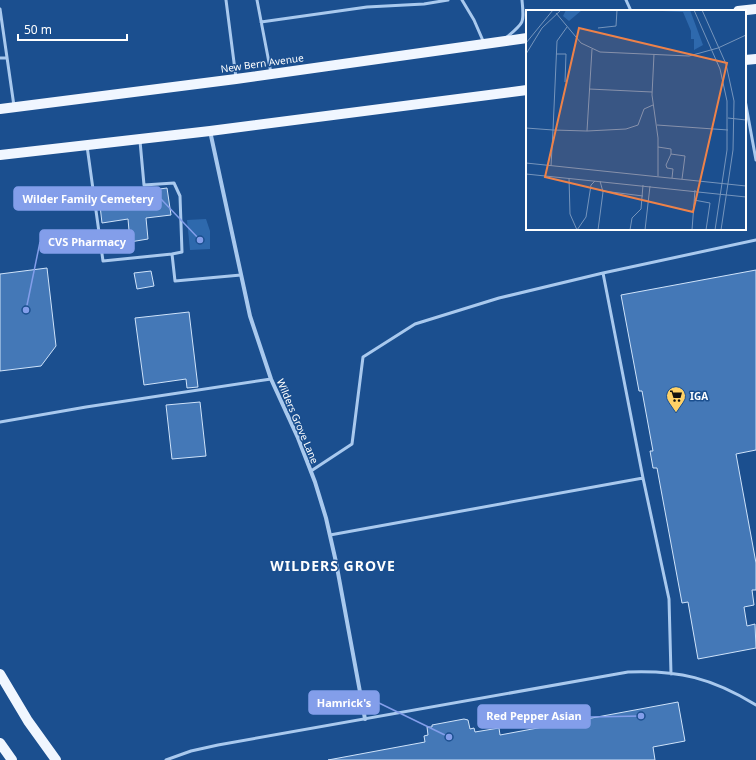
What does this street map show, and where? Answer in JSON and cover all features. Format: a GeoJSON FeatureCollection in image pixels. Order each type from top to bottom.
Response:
{"type":"FeatureCollection","features":[{"type":"Feature","properties":{"kind":"main road"},"geometry":{"type":"LineString","coordinates":[[746,10],[756,9]]}},
{"type":"Feature","properties":{"kind":"main road","name":"New Bern Avenue"},"geometry":{"type":"LineString","coordinates":[[0,110],[236,79],[526,38]]}},
{"type":"Feature","properties":{"kind":"main road"},"geometry":{"type":"LineString","coordinates":[[746,60],[756,59]]}},
{"type":"Feature","properties":{"kind":"main road"},"geometry":{"type":"LineString","coordinates":[[0,155],[210,131],[526,90]]}},
{"type":"Feature","properties":{"kind":"main road"},"geometry":{"type":"LineString","coordinates":[[0,674],[28,721],[56,760]]}},
{"type":"Feature","properties":{"kind":"main road"},"geometry":{"type":"LineString","coordinates":[[0,742],[12,760]]}},
{"type":"Feature","properties":{"kind":"street","name":"Wilders Grove Lane"},"geometry":{"type":"LineString","coordinates":[[210,131],[250,316],[271,379],[298,438],[311,471],[326,518],[336,562],[366,719]]}},
{"type":"Feature","properties":{"kind":"lane"},"geometry":{"type":"LineString","coordinates":[[226,0],[236,79]]}},
{"type":"Feature","properties":{"kind":"lane"},"geometry":{"type":"LineString","coordinates":[[257,0],[271,74]]}},
{"type":"Feature","properties":{"kind":"lane"},"geometry":{"type":"LineString","coordinates":[[261,22],[367,7],[424,4],[448,0]]}},
{"type":"Feature","properties":{"kind":"lane"},"geometry":{"type":"LineString","coordinates":[[462,0],[474,20],[484,43]]}},
{"type":"Feature","properties":{"kind":"lane"},"geometry":{"type":"LineString","coordinates":[[503,41],[521,26],[523,16],[522,0]]}},
{"type":"Feature","properties":{"kind":"lane"},"geometry":{"type":"LineString","coordinates":[[626,0],[631,10]]}},
{"type":"Feature","properties":{"kind":"lane"},"geometry":{"type":"LineString","coordinates":[[0,9],[14,108]]}},
{"type":"Feature","properties":{"kind":"lane"},"geometry":{"type":"LineString","coordinates":[[0,58],[7,58]]}},
{"type":"Feature","properties":{"kind":"lane"},"geometry":{"type":"LineString","coordinates":[[746,105],[756,160]]}},
{"type":"Feature","properties":{"kind":"lane"},"geometry":{"type":"LineString","coordinates":[[86,145],[103,261],[182,252],[180,196],[174,183],[144,185],[139,138]]}},
{"type":"Feature","properties":{"kind":"lane"},"geometry":{"type":"LineString","coordinates":[[311,471],[352,444],[363,357],[415,324],[499,298],[603,273],[756,240]]}},
{"type":"Feature","properties":{"kind":"lane"},"geometry":{"type":"LineString","coordinates":[[172,254],[175,281],[241,275]]}},
{"type":"Feature","properties":{"kind":"lane"},"geometry":{"type":"LineString","coordinates":[[603,273],[643,478],[669,599],[671,674]]}},
{"type":"Feature","properties":{"kind":"lane"},"geometry":{"type":"LineString","coordinates":[[0,422],[86,407],[271,379]]}},
{"type":"Feature","properties":{"kind":"lane"},"geometry":{"type":"LineString","coordinates":[[330,535],[643,478]]}},
{"type":"Feature","properties":{"kind":"lane"},"geometry":{"type":"LineString","coordinates":[[166,760],[191,751],[212,746],[614,674],[644,671],[688,675],[714,683],[756,705]]}},
{"type":"Feature","properties":{"kind":"shaded area"},"geometry":{"type":"Polygon","coordinates":[[[206,219],[210,231],[210,249],[190,250],[187,220],[206,219]]]}},
{"type":"Feature","properties":{"kind":"building"},"geometry":{"type":"Polygon","coordinates":[[[167,188],[171,215],[146,218],[148,239],[130,242],[128,219],[102,223],[99,197],[167,188]]]}},
{"type":"Feature","properties":{"kind":"building"},"geometry":{"type":"Polygon","coordinates":[[[47,268],[56,346],[41,366],[0,371],[0,274],[47,268]]]}},
{"type":"Feature","properties":{"kind":"building"},"geometry":{"type":"Polygon","coordinates":[[[756,270],[756,450],[736,454],[756,563],[756,590],[752,590],[754,605],[744,607],[747,626],[755,624],[756,648],[698,659],[688,602],[682,603],[657,468],[653,468],[650,451],[653,451],[642,391],[639,391],[621,295],[756,270]]]}},
{"type":"Feature","properties":{"kind":"building"},"geometry":{"type":"Polygon","coordinates":[[[151,271],[154,286],[137,289],[134,273],[151,271]]]}},
{"type":"Feature","properties":{"kind":"building"},"geometry":{"type":"Polygon","coordinates":[[[189,312],[198,387],[187,388],[186,379],[144,385],[135,318],[189,312]]]}},
{"type":"Feature","properties":{"kind":"building"},"geometry":{"type":"Polygon","coordinates":[[[200,402],[206,456],[172,459],[166,405],[200,402]]]}},
{"type":"Feature","properties":{"kind":"building"},"geometry":{"type":"Polygon","coordinates":[[[678,702],[685,741],[653,747],[655,760],[328,760],[425,742],[424,736],[428,735],[427,727],[464,719],[468,720],[470,729],[474,728],[475,732],[499,728],[500,735],[678,702]]]}},
{"type":"Feature","properties":{"kind":"place","name":"Wilder Family Cemetery"},"geometry":{"type":"Point","coordinates":[200,240]}},
{"type":"Feature","properties":{"kind":"place","name":"CVS Pharmacy"},"geometry":{"type":"Point","coordinates":[26,310]}},
{"type":"Feature","properties":{"kind":"place","name":"IGA"},"geometry":{"type":"Point","coordinates":[676,413]}},
{"type":"Feature","properties":{"kind":"place","name":"Red Pepper Asian"},"geometry":{"type":"Point","coordinates":[641,716]}},
{"type":"Feature","properties":{"kind":"place","name":"Hamrick's"},"geometry":{"type":"Point","coordinates":[449,737]}},
{"type":"Feature","properties":{"kind":"district","name":"WILDERS GROVE"},"geometry":{"type":"Point","coordinates":[333,565]}}]}
